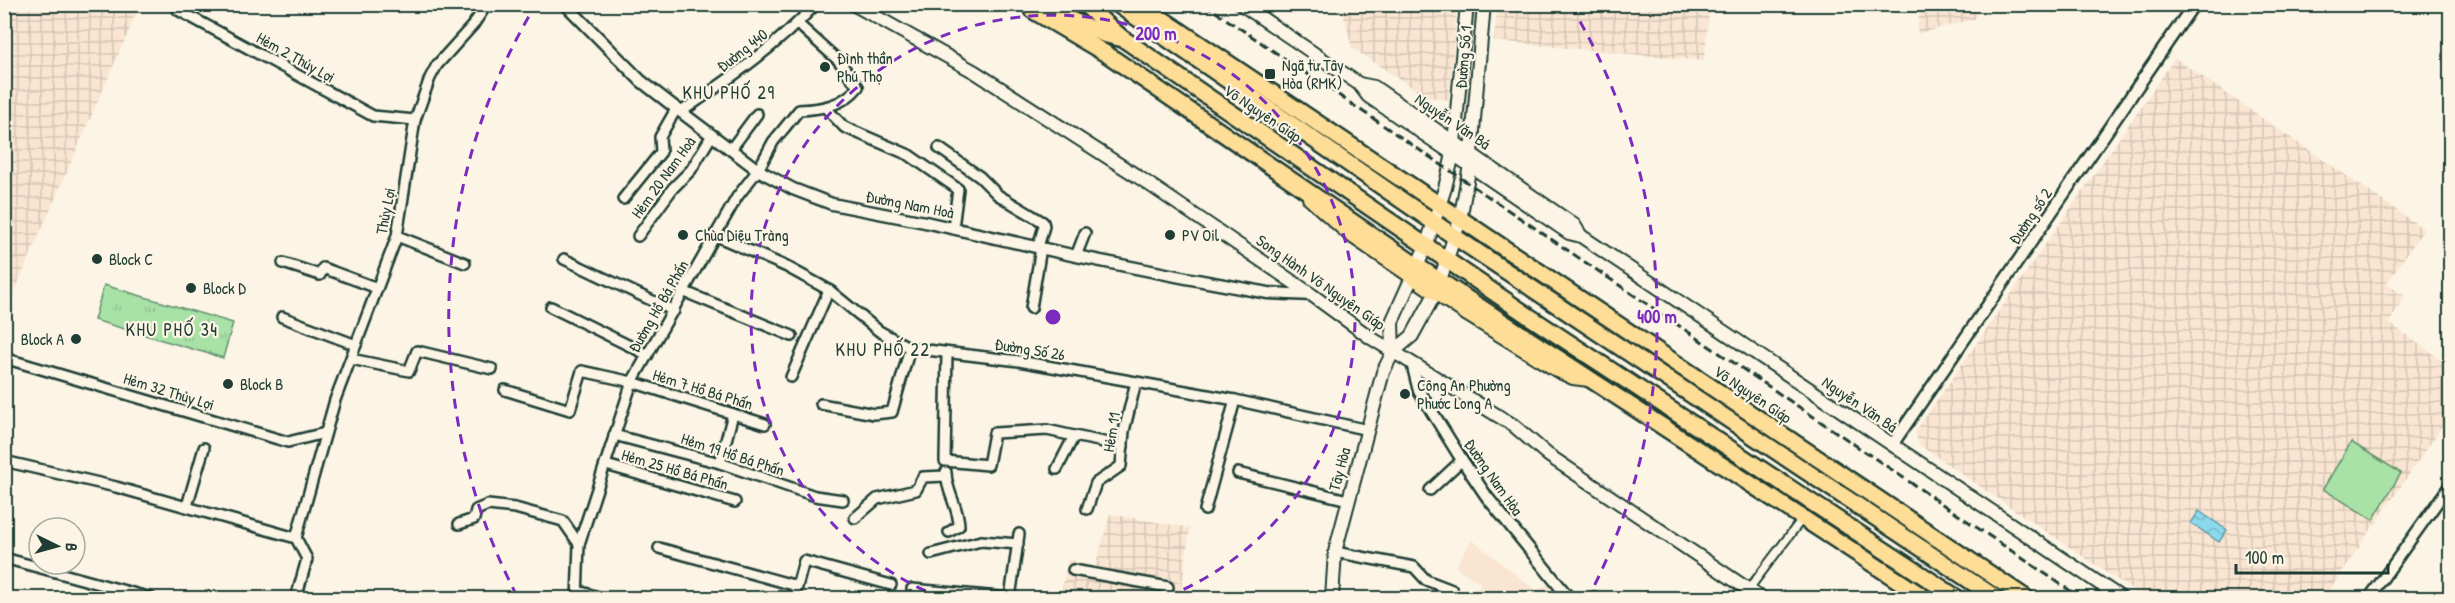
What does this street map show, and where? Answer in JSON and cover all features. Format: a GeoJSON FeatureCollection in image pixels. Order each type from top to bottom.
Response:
{"type":"FeatureCollection","features":[{"type":"Feature","properties":{"kind":"highway","name":"Võ Nguyên Giáp"},"geometry":{"type":"LineString","coordinates":[[1084,4],[1122,38],[1468,275]]}},
{"type":"Feature","properties":{"kind":"highway","name":"Võ Nguyên Giáp"},"geometry":{"type":"LineString","coordinates":[[1117,4],[1455,237]]}},
{"type":"Feature","properties":{"kind":"highway","name":"Võ Nguyên Giáp"},"geometry":{"type":"LineString","coordinates":[[1140,4],[2026,598]]}},
{"type":"Feature","properties":{"kind":"highway"},"geometry":{"type":"LineString","coordinates":[[1035,7],[1103,34],[1122,38]]}},
{"type":"Feature","properties":{"kind":"highway"},"geometry":{"type":"LineString","coordinates":[[1035,7],[1303,189],[1415,271],[1524,335],[1925,598]]}},
{"type":"Feature","properties":{"kind":"highway"},"geometry":{"type":"LineString","coordinates":[[1455,237],[1996,598]]}},
{"type":"Feature","properties":{"kind":"highway"},"geometry":{"type":"LineString","coordinates":[[1438,286],[1468,275],[1957,598]]}},
{"type":"Feature","properties":{"kind":"highway"},"geometry":{"type":"LineString","coordinates":[[1506,301],[1524,335]]}},
{"type":"Feature","properties":{"kind":"main road","name":"Song Hành Võ Nguyên Giáp"},"geometry":{"type":"LineString","coordinates":[[853,4],[975,72],[1137,176],[1393,352],[1513,425],[1548,455],[1744,594],[1761,598]]}},
{"type":"Feature","properties":{"kind":"main road","name":"Nguyễn Văn Bá"},"geometry":{"type":"LineString","coordinates":[[1241,4],[1359,84],[1374,87],[1569,233],[1581,236],[2121,598]]}},
{"type":"Feature","properties":{"kind":"main road","name":"Đường Số 1"},"geometry":{"type":"LineString","coordinates":[[1440,206],[1454,148],[1467,4]]}},
{"type":"Feature","properties":{"kind":"main road","name":"Đường Số 1"},"geometry":{"type":"LineString","coordinates":[[1448,261],[1460,220],[1471,160],[1484,4]]}},
{"type":"Feature","properties":{"kind":"main road","name":"Tây Hòa"},"geometry":{"type":"LineString","coordinates":[[1393,352],[1392,322],[1440,206]]}},
{"type":"Feature","properties":{"kind":"main road","name":"Tây Hòa"},"geometry":{"type":"LineString","coordinates":[[1332,598],[1335,552],[1383,372],[1393,352],[1412,336],[1438,286],[1448,261]]}},
{"type":"Feature","properties":{"kind":"main road"},"geometry":{"type":"LineString","coordinates":[[1438,286],[1558,370],[1573,377],[1591,380]]}},
{"type":"Feature","properties":{"kind":"street","name":"Hẻm 2 Thủy Lợi"},"geometry":{"type":"LineString","coordinates":[[181,4],[178,10],[373,116],[415,120]]}},
{"type":"Feature","properties":{"kind":"street","name":"Thủy Lợi"},"geometry":{"type":"LineString","coordinates":[[296,538],[325,433],[397,236],[415,120],[437,65],[473,25],[487,4]]}},
{"type":"Feature","properties":{"kind":"street","name":"Đường Nam Hoà"},"geometry":{"type":"LineString","coordinates":[[565,4],[641,81],[679,111],[758,170],[793,189],[831,204],[953,228],[1076,256],[1268,293],[1312,295]]}},
{"type":"Feature","properties":{"kind":"street","name":"Đường 440"},"geometry":{"type":"LineString","coordinates":[[679,111],[754,62],[798,24],[816,4]]}},
{"type":"Feature","properties":{"kind":"street","name":"Đường số 2"},"geometry":{"type":"LineString","coordinates":[[1892,445],[2194,4]]}},
{"type":"Feature","properties":{"kind":"street","name":"Đường Hồ Bá Phấn"},"geometry":{"type":"LineString","coordinates":[[602,598],[578,595],[579,544],[632,382],[685,292],[714,235],[737,197],[758,170],[773,142],[799,111],[826,108],[839,102],[858,87],[840,62],[798,24]]}},
{"type":"Feature","properties":{"kind":"street"},"geometry":{"type":"LineString","coordinates":[[826,108],[851,132],[909,155],[958,189],[953,228]]}},
{"type":"Feature","properties":{"kind":"street"},"geometry":{"type":"LineString","coordinates":[[623,199],[661,152],[660,137],[679,111]]}},
{"type":"Feature","properties":{"kind":"street"},"geometry":{"type":"LineString","coordinates":[[731,149],[757,114]]}},
{"type":"Feature","properties":{"kind":"street","name":"Hẻm 20 Nam Hoà"},"geometry":{"type":"LineString","coordinates":[[639,236],[673,188],[691,170],[712,135]]}},
{"type":"Feature","properties":{"kind":"street"},"geometry":{"type":"LineString","coordinates":[[939,148],[980,177],[998,195],[1043,222],[1031,308]]}},
{"type":"Feature","properties":{"kind":"street"},"geometry":{"type":"LineString","coordinates":[[1076,256],[1085,233]]}},
{"type":"Feature","properties":{"kind":"street","name":"Đường Số 26"},"geometry":{"type":"LineString","coordinates":[[714,235],[787,267],[829,290],[879,331],[910,348],[1019,361],[1235,400],[1368,430]]}},
{"type":"Feature","properties":{"kind":"street"},"geometry":{"type":"LineString","coordinates":[[397,236],[465,263]]}},
{"type":"Feature","properties":{"kind":"street"},"geometry":{"type":"LineString","coordinates":[[564,259],[674,311]]}},
{"type":"Feature","properties":{"kind":"street"},"geometry":{"type":"LineString","coordinates":[[283,263],[320,275],[323,268],[377,288]]}},
{"type":"Feature","properties":{"kind":"street"},"geometry":{"type":"LineString","coordinates":[[791,377],[829,290]]}},
{"type":"Feature","properties":{"kind":"street"},"geometry":{"type":"LineString","coordinates":[[685,292],[792,336]]}},
{"type":"Feature","properties":{"kind":"street"},"geometry":{"type":"LineString","coordinates":[[551,308],[648,355]]}},
{"type":"Feature","properties":{"kind":"street"},"geometry":{"type":"LineString","coordinates":[[282,317],[356,345]]}},
{"type":"Feature","properties":{"kind":"street"},"geometry":{"type":"LineString","coordinates":[[821,404],[866,413],[889,414],[894,406],[910,348]]}},
{"type":"Feature","properties":{"kind":"street"},"geometry":{"type":"LineString","coordinates":[[351,359],[409,371],[417,351],[492,369]]}},
{"type":"Feature","properties":{"kind":"street"},"geometry":{"type":"LineString","coordinates":[[947,353],[946,476],[949,494],[959,517],[959,526],[949,532]]}},
{"type":"Feature","properties":{"kind":"street","name":"Hẻm 32 Thủy Lợi"},"geometry":{"type":"LineString","coordinates":[[4,358],[288,442],[325,433]]}},
{"type":"Feature","properties":{"kind":"street","name":"Đường Nam Hòa"},"geometry":{"type":"LineString","coordinates":[[1412,363],[1419,391],[1487,498],[1569,598]]}},
{"type":"Feature","properties":{"kind":"street","name":"Hẻm 7 Hồ Bá Phấn"},"geometry":{"type":"LineString","coordinates":[[505,390],[570,410],[582,371],[632,382],[765,424]]}},
{"type":"Feature","properties":{"kind":"street","name":"Hẻm 11"},"geometry":{"type":"LineString","coordinates":[[1087,509],[1096,483],[1121,466],[1136,382]]}},
{"type":"Feature","properties":{"kind":"street"},"geometry":{"type":"LineString","coordinates":[[1205,510],[1235,400]]}},
{"type":"Feature","properties":{"kind":"street"},"geometry":{"type":"LineString","coordinates":[[720,463],[733,414]]}},
{"type":"Feature","properties":{"kind":"street"},"geometry":{"type":"LineString","coordinates":[[945,461],[988,465],[994,433],[1047,430],[1123,446]]}},
{"type":"Feature","properties":{"kind":"street","name":"Hẻm 19 Hồ Bá Phấn"},"geometry":{"type":"LineString","coordinates":[[614,435],[720,463],[814,496],[843,500]]}},
{"type":"Feature","properties":{"kind":"street"},"geometry":{"type":"LineString","coordinates":[[1057,470],[1074,436]]}},
{"type":"Feature","properties":{"kind":"street"},"geometry":{"type":"LineString","coordinates":[[187,506],[204,448]]}},
{"type":"Feature","properties":{"kind":"street"},"geometry":{"type":"LineString","coordinates":[[4,460],[187,506],[296,538],[306,559],[296,598]]}},
{"type":"Feature","properties":{"kind":"street"},"geometry":{"type":"LineString","coordinates":[[1430,490],[1462,460]]}},
{"type":"Feature","properties":{"kind":"street","name":"Hẻm 25 Hồ Bá Phấn"},"geometry":{"type":"LineString","coordinates":[[606,465],[735,501]]}},
{"type":"Feature","properties":{"kind":"street"},"geometry":{"type":"LineString","coordinates":[[1238,473],[1348,500]]}},
{"type":"Feature","properties":{"kind":"street"},"geometry":{"type":"LineString","coordinates":[[855,518],[877,499],[916,490],[923,477],[946,476]]}},
{"type":"Feature","properties":{"kind":"street"},"geometry":{"type":"LineString","coordinates":[[2369,598],[2451,485]]}},
{"type":"Feature","properties":{"kind":"street"},"geometry":{"type":"LineString","coordinates":[[459,524],[474,519],[476,510],[488,505],[515,508],[563,521],[579,544]]}},
{"type":"Feature","properties":{"kind":"street"},"geometry":{"type":"LineString","coordinates":[[1744,594],[1803,519]]}},
{"type":"Feature","properties":{"kind":"street"},"geometry":{"type":"LineString","coordinates":[[912,589],[1010,598],[1019,534]]}},
{"type":"Feature","properties":{"kind":"street"},"geometry":{"type":"LineString","coordinates":[[931,554],[981,541],[1018,544]]}},
{"type":"Feature","properties":{"kind":"street"},"geometry":{"type":"LineString","coordinates":[[659,548],[797,586]]}},
{"type":"Feature","properties":{"kind":"street"},"geometry":{"type":"LineString","coordinates":[[1335,552],[1414,567],[1426,580],[1452,590]]}},
{"type":"Feature","properties":{"kind":"street"},"geometry":{"type":"LineString","coordinates":[[4,558],[150,598]]}},
{"type":"Feature","properties":{"kind":"street"},"geometry":{"type":"LineString","coordinates":[[794,598],[804,561],[891,585]]}},
{"type":"Feature","properties":{"kind":"street"},"geometry":{"type":"LineString","coordinates":[[1073,570],[1168,587],[1166,598]]}},
{"type":"Feature","properties":{"kind":"shaded area"},"geometry":{"type":"Polygon","coordinates":[[[1920,4],[1983,5],[1974,19],[1917,34],[1920,4]]]}},
{"type":"Feature","properties":{"kind":"shaded area"},"geometry":{"type":"Polygon","coordinates":[[[4,5],[140,5],[5,313],[4,5]]]}},
{"type":"Feature","properties":{"kind":"shaded area"},"geometry":{"type":"Polygon","coordinates":[[[1276,5],[1307,5],[1295,15],[1276,5]]]}},
{"type":"Feature","properties":{"kind":"shaded area"},"geometry":{"type":"Polygon","coordinates":[[[1307,5],[1457,5],[1449,100],[1427,97],[1352,48],[1342,8],[1307,5]]]}},
{"type":"Feature","properties":{"kind":"shaded area"},"geometry":{"type":"Polygon","coordinates":[[[1497,5],[1710,5],[1704,61],[1494,41],[1497,5]]]}},
{"type":"Feature","properties":{"kind":"shaded area"},"geometry":{"type":"Polygon","coordinates":[[[2175,58],[2424,229],[2387,283],[2405,296],[2389,323],[2450,366],[2450,415],[2324,598],[2144,598],[1919,445],[1915,432],[2175,58]]]}},
{"type":"Feature","properties":{"kind":"shaded area"},"geometry":{"type":"Polygon","coordinates":[[[1110,514],[1190,528],[1180,598],[1060,598],[1068,559],[1095,568],[1110,514]]]}},
{"type":"Feature","properties":{"kind":"shaded area"},"geometry":{"type":"Polygon","coordinates":[[[1472,540],[1537,591],[1551,582],[1560,595],[1556,598],[1477,598],[1480,583],[1455,567],[1472,540]]]}},
{"type":"Feature","properties":{"kind":"green space"},"geometry":{"type":"Polygon","coordinates":[[[104,285],[233,323],[223,358],[94,320],[104,285]]]}},
{"type":"Feature","properties":{"kind":"green space"},"geometry":{"type":"Polygon","coordinates":[[[2351,442],[2401,473],[2373,520],[2323,489],[2351,442]]]}},
{"type":"Feature","properties":{"kind":"water"},"geometry":{"type":"Polygon","coordinates":[[[2199,511],[2227,530],[2219,542],[2191,523],[2199,511]]]}},
{"type":"Feature","properties":{"kind":"railway"},"geometry":{"type":"LineString","coordinates":[[1204,4],[2081,598]]}},
{"type":"Feature","properties":{"kind":"place","name":"Đình thần Phú Thọ"},"geometry":{"type":"Point","coordinates":[825,67]}},
{"type":"Feature","properties":{"kind":"place","name":"Ngã tư Tây Hòa (RMK)"},"geometry":{"type":"Point","coordinates":[1270,74]}},
{"type":"Feature","properties":{"kind":"place","name":"Chùa Diệu Tràng"},"geometry":{"type":"Point","coordinates":[683,235]}},
{"type":"Feature","properties":{"kind":"place","name":"PV Oil"},"geometry":{"type":"Point","coordinates":[1170,235]}},
{"type":"Feature","properties":{"kind":"place","name":"Block C"},"geometry":{"type":"Point","coordinates":[97,259]}},
{"type":"Feature","properties":{"kind":"place","name":"Block D"},"geometry":{"type":"Point","coordinates":[191,288]}},
{"type":"Feature","properties":{"kind":"place","name":"Block A"},"geometry":{"type":"Point","coordinates":[76,339]}},
{"type":"Feature","properties":{"kind":"place","name":"Block B"},"geometry":{"type":"Point","coordinates":[228,384]}},
{"type":"Feature","properties":{"kind":"place","name":"Công An Phường Phước Long A"},"geometry":{"type":"Point","coordinates":[1405,394]}},
{"type":"Feature","properties":{"kind":"district","name":"KHU PHỐ 29"},"geometry":{"type":"Point","coordinates":[729,92]}},
{"type":"Feature","properties":{"kind":"district","name":"KHU PHỐ 34"},"geometry":{"type":"Point","coordinates":[172,329]}},
{"type":"Feature","properties":{"kind":"district","name":"KHU PHỐ 22"},"geometry":{"type":"Point","coordinates":[883,349]}}]}
